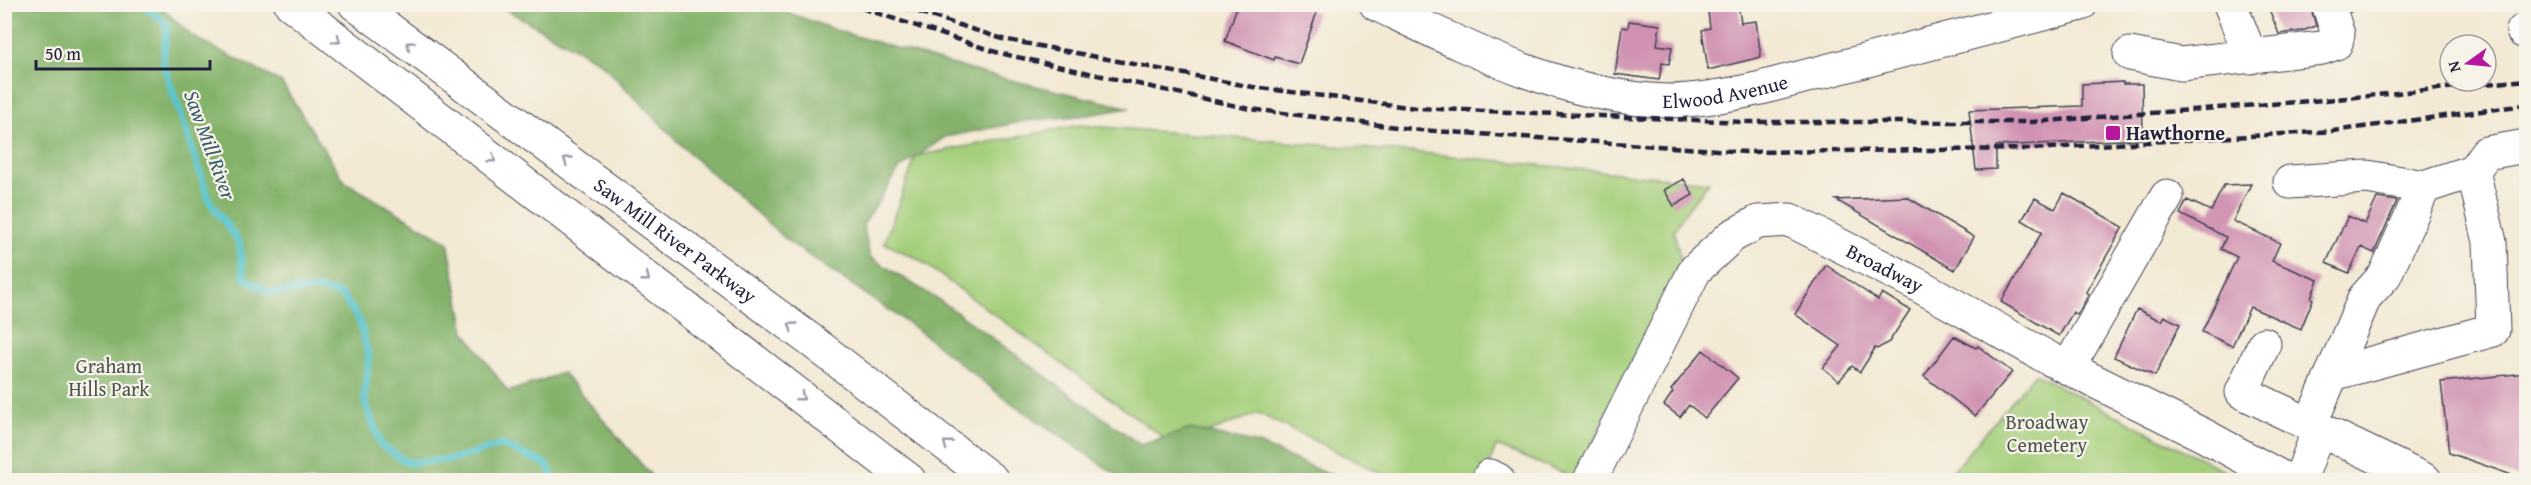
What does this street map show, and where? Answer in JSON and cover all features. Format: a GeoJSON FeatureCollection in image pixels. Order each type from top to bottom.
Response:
{"type":"FeatureCollection","features":[{"type":"Feature","properties":{"kind":"main road"},"geometry":{"type":"LineString","coordinates":[[291,4],[906,479]]}},
{"type":"Feature","properties":{"kind":"main road","name":"Saw Mill River Parkway"},"geometry":{"type":"LineString","coordinates":[[355,4],[813,342],[992,480]]}},
{"type":"Feature","properties":{"kind":"main road","name":"Elwood Avenue"},"geometry":{"type":"LineString","coordinates":[[1376,4],[1516,68],[1573,87],[1619,96],[1666,101],[1714,98],[1772,86],[2081,4]]}},
{"type":"Feature","properties":{"kind":"main road"},"geometry":{"type":"LineString","coordinates":[[2230,4],[2251,57]]}},
{"type":"Feature","properties":{"kind":"main road"},"geometry":{"type":"LineString","coordinates":[[2130,54],[2181,64],[2322,48],[2336,43],[2338,34],[2328,4]]}},
{"type":"Feature","properties":{"kind":"main road"},"geometry":{"type":"LineString","coordinates":[[2290,182],[2367,177],[2424,187],[2473,171],[2486,153],[2526,146]]}},
{"type":"Feature","properties":{"kind":"main road"},"geometry":{"type":"LineString","coordinates":[[2332,374],[2493,330],[2490,242],[2473,171]]}},
{"type":"Feature","properties":{"kind":"main road"},"geometry":{"type":"LineString","coordinates":[[2300,480],[2314,427],[2332,374],[2365,297],[2385,275],[2424,187]]}},
{"type":"Feature","properties":{"kind":"main road"},"geometry":{"type":"LineString","coordinates":[[2068,368],[2167,196]]}},
{"type":"Feature","properties":{"kind":"main road","name":"Broadway"},"geometry":{"type":"LineString","coordinates":[[1590,480],[1695,270],[1732,236],[1758,222],[1790,220],[1918,285],[2068,368],[2205,436],[2286,480]]}},
{"type":"Feature","properties":{"kind":"main road"},"geometry":{"type":"LineString","coordinates":[[2264,344],[2242,392],[2425,480]]}},
{"type":"Feature","properties":{"kind":"green space","name":"Graham Hills Park"},"geometry":{"type":"Polygon","coordinates":[[[4,5],[159,5],[193,37],[281,82],[345,182],[448,242],[465,332],[508,392],[563,373],[655,480],[5,480],[4,5]]]}},
{"type":"Feature","properties":{"kind":"green space"},"geometry":{"type":"Polygon","coordinates":[[[498,5],[768,5],[835,30],[981,73],[1130,108],[1026,121],[945,137],[899,169],[863,225],[870,257],[948,306],[1141,445],[1191,429],[1258,444],[1342,480],[1124,480],[1000,395],[918,330],[789,242],[688,152],[601,63],[498,5]]]}},
{"type":"Feature","properties":{"kind":"green space"},"geometry":{"type":"Polygon","coordinates":[[[1080,125],[1431,154],[1709,182],[1681,218],[1674,232],[1681,261],[1575,478],[1497,446],[1481,480],[1394,480],[1258,413],[1175,446],[918,259],[884,243],[916,156],[1080,125]]]}},
{"type":"Feature","properties":{"kind":"green space","name":"Broadway Cemetery"},"geometry":{"type":"Polygon","coordinates":[[[2035,374],[2243,480],[1945,480],[2035,374]]]}},
{"type":"Feature","properties":{"kind":"building"},"geometry":{"type":"Polygon","coordinates":[[[1238,4],[1294,4],[1317,12],[1299,64],[1275,57],[1274,60],[1225,41],[1238,4]]]}},
{"type":"Feature","properties":{"kind":"building"},"geometry":{"type":"Polygon","coordinates":[[[1707,4],[1738,4],[1741,23],[1756,21],[1761,57],[1708,70],[1702,30],[1710,28],[1707,4]]]}},
{"type":"Feature","properties":{"kind":"building"},"geometry":{"type":"Polygon","coordinates":[[[2267,4],[2310,4],[2316,26],[2302,31],[2279,34],[2267,4]]]}},
{"type":"Feature","properties":{"kind":"building"},"geometry":{"type":"Polygon","coordinates":[[[2348,4],[2366,4],[2366,5],[2350,12],[2348,4]]]}},
{"type":"Feature","properties":{"kind":"building"},"geometry":{"type":"Polygon","coordinates":[[[1629,21],[1660,25],[1657,45],[1672,47],[1669,64],[1662,63],[1659,80],[1615,74],[1622,27],[1628,28],[1629,21]]]}},
{"type":"Feature","properties":{"kind":"building"},"geometry":{"type":"Polygon","coordinates":[[[2123,82],[2123,84],[2142,84],[2143,139],[1996,146],[1996,169],[1976,170],[1969,110],[2082,106],[2082,84],[2123,82]]]}},
{"type":"Feature","properties":{"kind":"building"},"geometry":{"type":"Polygon","coordinates":[[[1684,179],[1693,195],[1674,206],[1664,190],[1684,179]]]}},
{"type":"Feature","properties":{"kind":"building"},"geometry":{"type":"Polygon","coordinates":[[[2251,184],[2233,221],[2280,243],[2272,261],[2318,280],[2301,329],[2250,307],[2232,346],[2202,332],[2237,257],[2221,249],[2226,237],[2180,214],[2187,200],[2211,211],[2224,185],[2251,184]]]}},
{"type":"Feature","properties":{"kind":"building"},"geometry":{"type":"Polygon","coordinates":[[[2064,193],[2123,227],[2086,292],[2089,294],[2077,315],[2073,312],[2059,336],[2001,302],[2042,232],[2022,220],[2035,198],[2055,209],[2064,193]]]}},
{"type":"Feature","properties":{"kind":"building"},"geometry":{"type":"Polygon","coordinates":[[[1907,197],[1974,237],[1955,270],[1836,200],[1907,197]]]}},
{"type":"Feature","properties":{"kind":"building"},"geometry":{"type":"Polygon","coordinates":[[[2377,198],[2397,201],[2374,253],[2361,247],[2349,273],[2326,263],[2348,216],[2365,224],[2377,198]]]}},
{"type":"Feature","properties":{"kind":"building"},"geometry":{"type":"Polygon","coordinates":[[[1826,265],[1878,300],[1882,293],[1910,310],[1889,342],[1875,348],[1860,372],[1852,366],[1839,381],[1823,368],[1841,346],[1795,314],[1826,265]]]}},
{"type":"Feature","properties":{"kind":"building"},"geometry":{"type":"Polygon","coordinates":[[[2137,309],[2161,321],[2164,316],[2180,324],[2155,376],[2114,357],[2137,309]]]}},
{"type":"Feature","properties":{"kind":"building"},"geometry":{"type":"Polygon","coordinates":[[[1954,336],[1976,348],[1978,346],[2012,372],[1975,416],[1924,376],[1954,336]]]}},
{"type":"Feature","properties":{"kind":"building"},"geometry":{"type":"Polygon","coordinates":[[[1703,350],[1738,378],[1705,418],[1689,405],[1680,417],[1664,405],[1673,392],[1671,390],[1703,350]]]}},
{"type":"Feature","properties":{"kind":"building"},"geometry":{"type":"Polygon","coordinates":[[[2526,373],[2526,480],[2449,453],[2441,382],[2526,373]]]}},
{"type":"Feature","properties":{"kind":"waterway","name":"Saw Mill River"},"geometry":{"type":"LineString","coordinates":[[141,4],[167,24],[163,63],[210,202],[239,242],[244,278],[271,293],[317,289],[342,295],[359,320],[369,358],[364,399],[381,445],[408,463],[455,459],[501,445],[546,464],[555,480]]}},
{"type":"Feature","properties":{"kind":"railway"},"geometry":{"type":"LineString","coordinates":[[849,4],[999,53],[1250,109],[1420,130],[1746,152],[2030,149],[2333,131],[2526,105]]}},
{"type":"Feature","properties":{"kind":"railway"},"geometry":{"type":"LineString","coordinates":[[893,4],[1003,39],[1253,87],[1416,108],[1743,122],[2032,122],[2337,99],[2526,80]]}},
{"type":"Feature","properties":{"kind":"place","name":"Hawthorne"},"geometry":{"type":"Point","coordinates":[2113,133]}}]}
